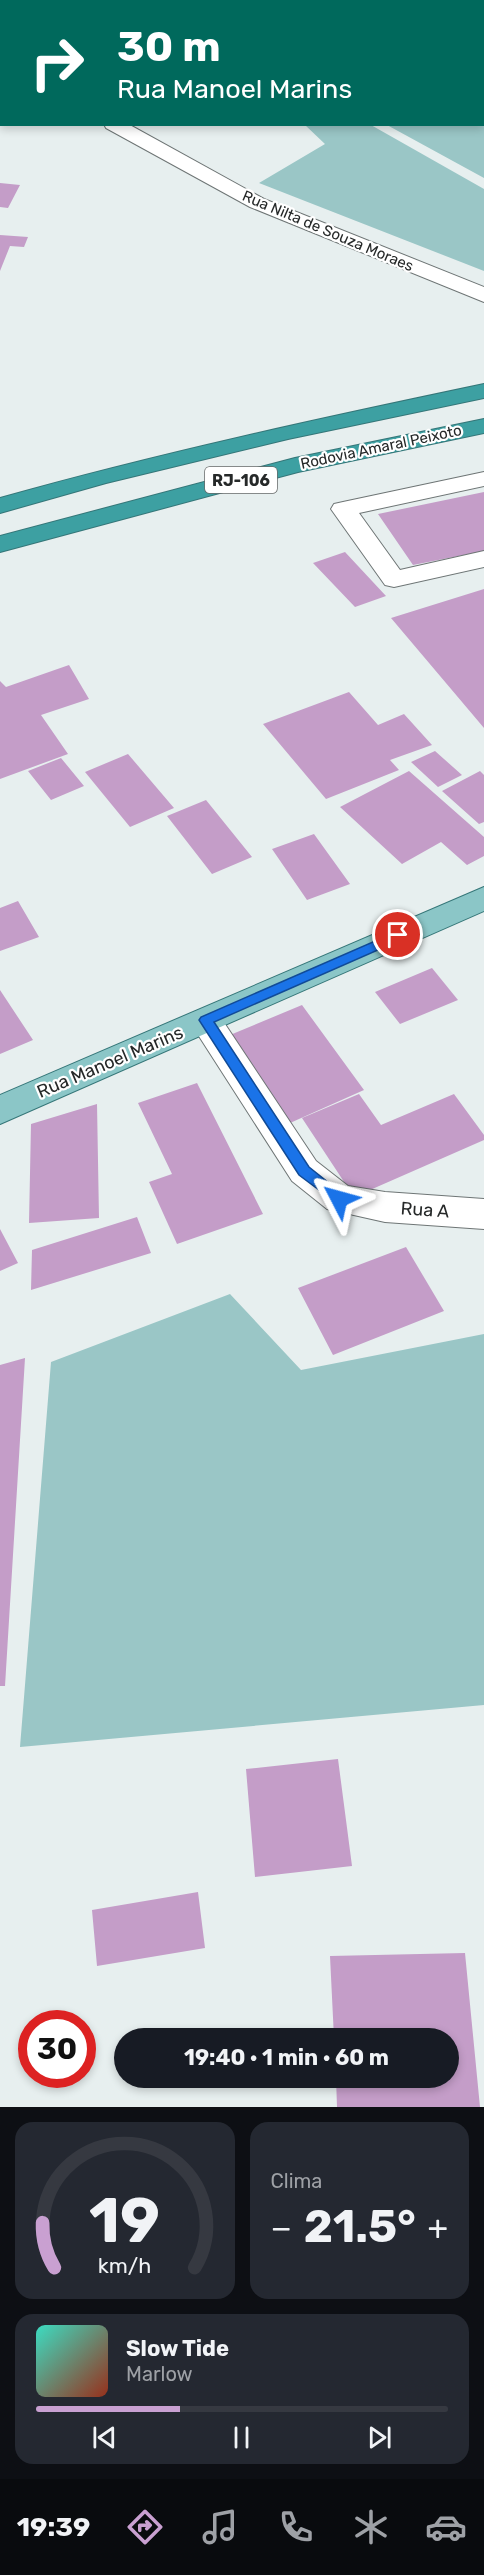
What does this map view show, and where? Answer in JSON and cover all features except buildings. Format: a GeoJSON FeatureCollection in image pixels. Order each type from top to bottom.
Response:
{"type":"FeatureCollection","features":[{"type":"Feature","properties":{"kind":"highway","name":"Rodovia Amaral Peixoto"},"geometry":{"type":"LineString","coordinates":[[0,506],[98,478],[255,440],[484,391]]}},
{"type":"Feature","properties":{"kind":"highway","name":"Rodovia Amaral Peixoto"},"geometry":{"type":"LineString","coordinates":[[0,544],[296,465],[484,426]]}},
{"type":"Feature","properties":{"kind":"main road","name":"Rua Manoel Marins"},"geometry":{"type":"LineString","coordinates":[[0,1110],[484,898]]}},
{"type":"Feature","properties":{"kind":"street","name":"Rua Nilta de Souza Moraes"},"geometry":{"type":"LineString","coordinates":[[117,126],[257,203],[484,295]]}},
{"type":"Feature","properties":{"kind":"street"},"geometry":{"type":"LineString","coordinates":[[484,479],[343,509],[394,579],[484,559]]}},
{"type":"Feature","properties":{"kind":"street","name":"Rua A"},"geometry":{"type":"LineString","coordinates":[[206,1020],[304,1171],[339,1199],[385,1207],[484,1214]]}},
{"type":"Feature","properties":{"kind":"shaded area"},"geometry":{"type":"Polygon","coordinates":[[[306,126],[373,126],[484,189],[484,271],[259,183],[325,144],[306,126]]]}},
{"type":"Feature","properties":{"kind":"shaded area"},"geometry":{"type":"Polygon","coordinates":[[[389,126],[484,126],[484,178],[389,126]]]}},
{"type":"Feature","properties":{"kind":"shaded area"},"geometry":{"type":"Polygon","coordinates":[[[230,1294],[301,1370],[484,1334],[484,1705],[20,1747],[51,1362],[230,1294]]]}},
{"type":"Feature","properties":{"kind":"route"},"geometry":{"type":"LineString","coordinates":[[339,1199],[304,1171],[206,1020],[398,935]]}}]}
